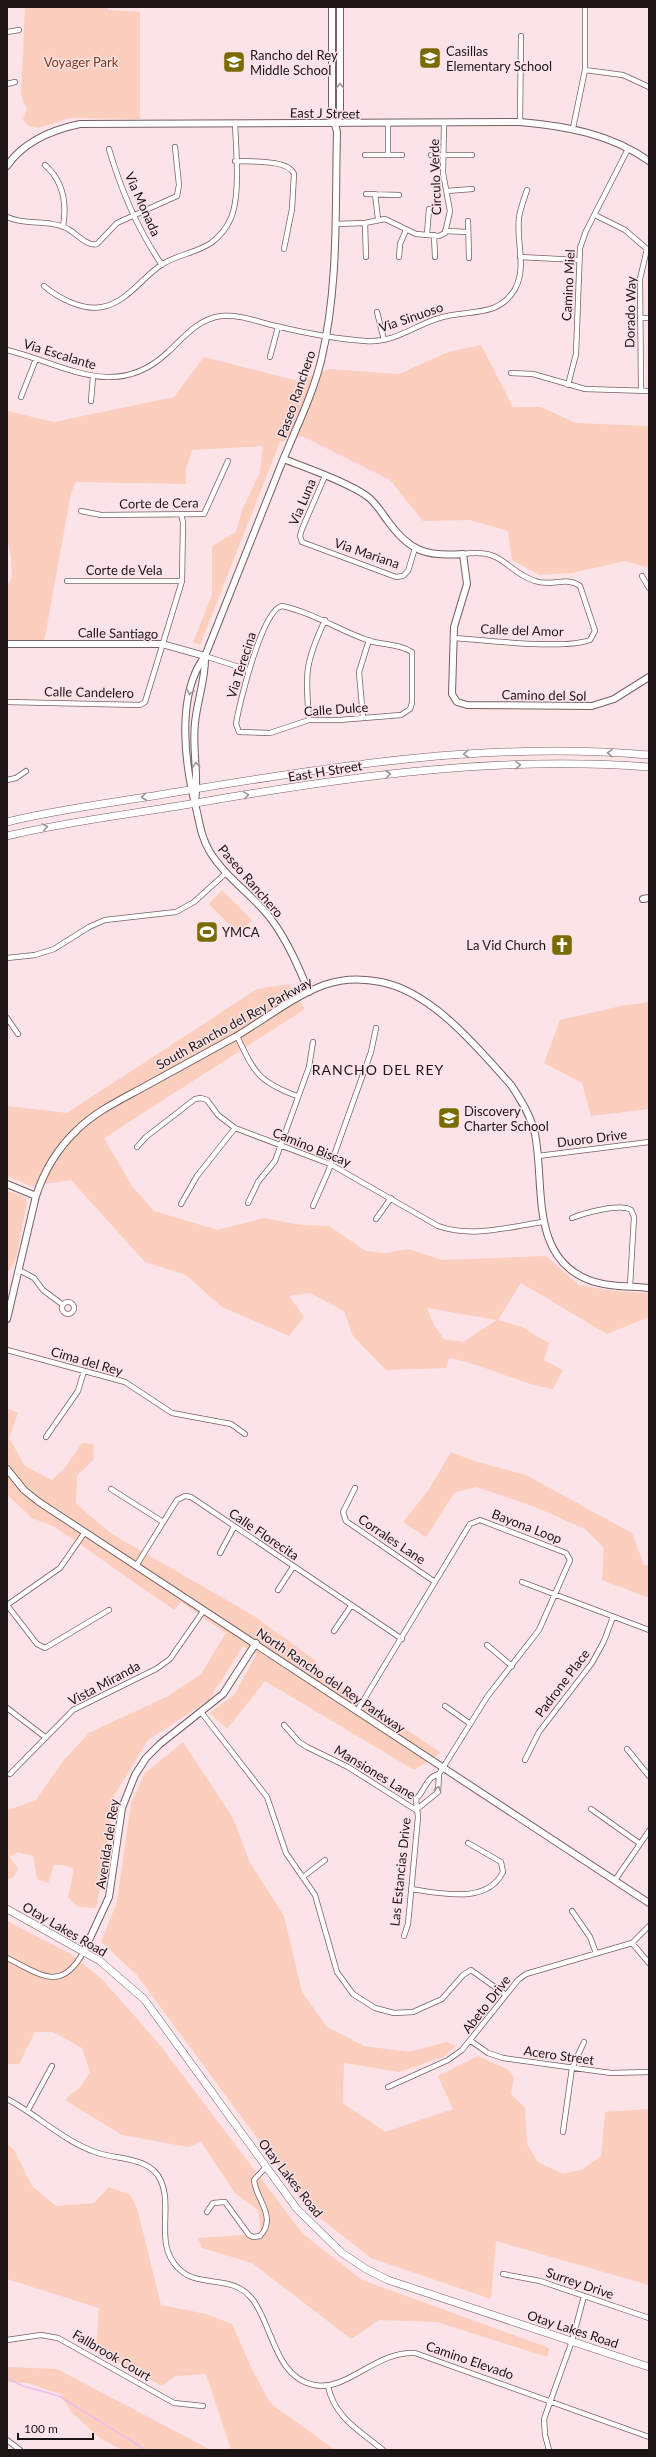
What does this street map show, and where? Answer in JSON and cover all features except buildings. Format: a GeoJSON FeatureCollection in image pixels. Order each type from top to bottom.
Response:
{"type":"FeatureCollection","features":[{"type":"Feature","properties":{"kind":"main road","name":"East H Street"},"geometry":{"type":"LineString","coordinates":[[7,822],[85,805],[358,764],[463,754],[547,751],[649,754]]}},
{"type":"Feature","properties":{"kind":"main road","name":"East H Street"},"geometry":{"type":"LineString","coordinates":[[7,836],[90,818],[194,804],[362,777],[468,767],[551,764],[649,767]]}},
{"type":"Feature","properties":{"kind":"main road","name":"Otay Lakes Road"},"geometry":{"type":"LineString","coordinates":[[7,1909],[84,1951],[126,1982],[144,1999],[297,2209],[329,2242],[366,2269],[388,2280],[453,2303],[649,2367]]}},
{"type":"Feature","properties":{"kind":"street","name":"Paseo Ranchero"},"geometry":{"type":"LineString","coordinates":[[332,7],[331,69],[333,117],[336,124]]}},
{"type":"Feature","properties":{"kind":"street","name":"Paseo Ranchero"},"geometry":{"type":"LineString","coordinates":[[194,789],[185,740],[189,695],[197,666],[205,656],[303,414],[321,362],[331,306],[336,124],[340,115],[340,7]]}},
{"type":"Feature","properties":{"kind":"street"},"geometry":{"type":"LineString","coordinates":[[573,128],[585,70],[585,7]]}},
{"type":"Feature","properties":{"kind":"street"},"geometry":{"type":"LineString","coordinates":[[7,32],[19,30]]}},
{"type":"Feature","properties":{"kind":"street"},"geometry":{"type":"LineString","coordinates":[[331,69],[337,64],[336,48],[340,32]]}},
{"type":"Feature","properties":{"kind":"street"},"geometry":{"type":"LineString","coordinates":[[520,122],[521,36]]}},
{"type":"Feature","properties":{"kind":"street"},"geometry":{"type":"LineString","coordinates":[[585,70],[623,75],[649,87]]}},
{"type":"Feature","properties":{"kind":"street"},"geometry":{"type":"LineString","coordinates":[[7,84],[14,82]]}},
{"type":"Feature","properties":{"kind":"street","name":"East J Street"},"geometry":{"type":"LineString","coordinates":[[7,166],[21,150],[38,138],[59,128],[80,124],[235,123],[388,124],[520,122],[573,128],[628,149],[649,162]]}},
{"type":"Feature","properties":{"kind":"street"},"geometry":{"type":"LineString","coordinates":[[44,286],[52,293],[77,304],[92,308],[104,307],[118,302],[162,265],[207,245],[226,227],[236,201],[235,123]]}},
{"type":"Feature","properties":{"kind":"street","name":"Circulo Verde"},"geometry":{"type":"LineString","coordinates":[[378,219],[394,222],[406,230],[427,234],[442,235],[445,231],[450,211],[443,173],[444,123]]}},
{"type":"Feature","properties":{"kind":"street"},"geometry":{"type":"LineString","coordinates":[[388,124],[388,155]]}},
{"type":"Feature","properties":{"kind":"street"},"geometry":{"type":"LineString","coordinates":[[7,217],[29,223],[63,226],[95,245],[117,223],[132,214],[174,198],[178,194],[175,147]]}},
{"type":"Feature","properties":{"kind":"street","name":"Via Monada"},"geometry":{"type":"LineString","coordinates":[[109,149],[132,214],[146,242],[162,265]]}},
{"type":"Feature","properties":{"kind":"street","name":"Camino Miel"},"geometry":{"type":"LineString","coordinates":[[568,385],[576,354],[578,260],[584,237],[628,149]]}},
{"type":"Feature","properties":{"kind":"street"},"geometry":{"type":"LineString","coordinates":[[431,154],[472,155]]}},
{"type":"Feature","properties":{"kind":"street"},"geometry":{"type":"LineString","coordinates":[[365,155],[402,155]]}},
{"type":"Feature","properties":{"kind":"street"},"geometry":{"type":"LineString","coordinates":[[235,161],[284,164],[293,172],[292,209],[284,248]]}},
{"type":"Feature","properties":{"kind":"street"},"geometry":{"type":"LineString","coordinates":[[45,165],[50,169],[64,196],[65,211],[63,226]]}},
{"type":"Feature","properties":{"kind":"street"},"geometry":{"type":"LineString","coordinates":[[447,191],[472,189]]}},
{"type":"Feature","properties":{"kind":"street","name":"Via Sinuoso"},"geometry":{"type":"LineString","coordinates":[[326,335],[367,341],[384,340],[435,318],[482,313],[496,308],[516,287],[520,257],[519,218],[527,190]]}},
{"type":"Feature","properties":{"kind":"street"},"geometry":{"type":"LineString","coordinates":[[366,194],[399,195]]}},
{"type":"Feature","properties":{"kind":"street"},"geometry":{"type":"LineString","coordinates":[[334,224],[365,223],[378,219],[375,194]]}},
{"type":"Feature","properties":{"kind":"street"},"geometry":{"type":"LineString","coordinates":[[427,234],[429,209]]}},
{"type":"Feature","properties":{"kind":"street","name":"Dorado Way"},"geometry":{"type":"LineString","coordinates":[[595,214],[625,230],[647,249],[640,279],[641,391]]}},
{"type":"Feature","properties":{"kind":"street"},"geometry":{"type":"LineString","coordinates":[[468,221],[469,258]]}},
{"type":"Feature","properties":{"kind":"street"},"geometry":{"type":"LineString","coordinates":[[365,223],[366,257]]}},
{"type":"Feature","properties":{"kind":"street"},"geometry":{"type":"LineString","coordinates":[[399,257],[400,244],[406,230]]}},
{"type":"Feature","properties":{"kind":"street"},"geometry":{"type":"LineString","coordinates":[[445,231],[468,232]]}},
{"type":"Feature","properties":{"kind":"street"},"geometry":{"type":"LineString","coordinates":[[434,235],[435,257]]}},
{"type":"Feature","properties":{"kind":"street"},"geometry":{"type":"LineString","coordinates":[[520,257],[578,260]]}},
{"type":"Feature","properties":{"kind":"street"},"geometry":{"type":"LineString","coordinates":[[377,312],[384,340]]}},
{"type":"Feature","properties":{"kind":"street","name":"Via Escalante"},"geometry":{"type":"LineString","coordinates":[[7,350],[93,377],[122,376],[144,369],[161,359],[192,329],[216,317],[235,316],[278,327],[326,335]]}},
{"type":"Feature","properties":{"kind":"street"},"geometry":{"type":"LineString","coordinates":[[640,318],[649,318]]}},
{"type":"Feature","properties":{"kind":"street"},"geometry":{"type":"LineString","coordinates":[[270,357],[278,327]]}},
{"type":"Feature","properties":{"kind":"street"},"geometry":{"type":"LineString","coordinates":[[20,397],[36,359]]}},
{"type":"Feature","properties":{"kind":"street"},"geometry":{"type":"LineString","coordinates":[[511,373],[533,374],[568,385],[599,391],[649,391]]}},
{"type":"Feature","properties":{"kind":"street"},"geometry":{"type":"LineString","coordinates":[[91,401],[93,377]]}},
{"type":"Feature","properties":{"kind":"street"},"geometry":{"type":"LineString","coordinates":[[284,459],[325,476],[368,497],[397,534],[415,548],[436,554],[463,554],[467,584],[454,627],[453,638]]}},
{"type":"Feature","properties":{"kind":"street","name":"Corte de Cera"},"geometry":{"type":"LineString","coordinates":[[81,511],[101,515],[204,514],[228,461]]}},
{"type":"Feature","properties":{"kind":"street","name":"Via Luna"},"geometry":{"type":"LineString","coordinates":[[300,536],[325,476]]}},
{"type":"Feature","properties":{"kind":"street","name":"Calle Candelero"},"geometry":{"type":"LineString","coordinates":[[7,702],[140,704],[147,700],[162,644],[182,581],[183,522],[181,514]]}},
{"type":"Feature","properties":{"kind":"street","name":"Via Mariana"},"geometry":{"type":"LineString","coordinates":[[300,536],[302,542],[396,577],[403,576],[408,570],[415,548]]}},
{"type":"Feature","properties":{"kind":"street","name":"Calle del Amor"},"geometry":{"type":"LineString","coordinates":[[453,638],[542,643],[584,642],[590,640],[595,632],[580,586],[574,582],[547,584],[536,582],[492,555],[480,552],[463,554]]}},
{"type":"Feature","properties":{"kind":"street"},"geometry":{"type":"LineString","coordinates":[[642,576],[649,588]]}},
{"type":"Feature","properties":{"kind":"street","name":"Corte de Vela"},"geometry":{"type":"LineString","coordinates":[[67,581],[182,581]]}},
{"type":"Feature","properties":{"kind":"street","name":"Via Terecina"},"geometry":{"type":"LineString","coordinates":[[239,732],[236,724],[248,670],[266,624],[277,608],[282,606],[303,611],[325,620]]}},
{"type":"Feature","properties":{"kind":"street"},"geometry":{"type":"LineString","coordinates":[[309,720],[306,689],[307,667],[311,651],[325,620],[369,640],[359,672],[363,718]]}},
{"type":"Feature","properties":{"kind":"street","name":"Camino del Sol"},"geometry":{"type":"LineString","coordinates":[[453,638],[452,694],[457,702],[464,704],[592,706],[614,699],[649,677]]}},
{"type":"Feature","properties":{"kind":"street","name":"Calle Dulce"},"geometry":{"type":"LineString","coordinates":[[239,732],[270,733],[309,720],[401,715],[410,709],[413,670],[412,652],[369,640]]}},
{"type":"Feature","properties":{"kind":"street","name":"Calle Santiago"},"geometry":{"type":"LineString","coordinates":[[7,644],[162,644],[248,670]]}},
{"type":"Feature","properties":{"kind":"street","name":"Paseo Ranchero"},"geometry":{"type":"LineString","coordinates":[[205,656],[205,668],[194,725],[194,804],[204,839],[210,852],[226,874],[271,918],[309,992]]}},
{"type":"Feature","properties":{"kind":"street"},"geometry":{"type":"LineString","coordinates":[[7,780],[16,778],[26,771]]}},
{"type":"Feature","properties":{"kind":"street"},"geometry":{"type":"LineString","coordinates":[[7,958],[35,954],[54,949],[93,924],[105,920],[157,916],[176,912],[194,902],[226,874]]}},
{"type":"Feature","properties":{"kind":"street","name":"South Rancho del Rey Parkway"},"geometry":{"type":"LineString","coordinates":[[36,1196],[42,1177],[60,1148],[86,1121],[107,1107],[237,1036],[309,992],[325,985],[364,980],[400,988],[415,994],[433,1007],[511,1085],[529,1116],[535,1132],[543,1222],[553,1250],[570,1269],[594,1282],[649,1288]]}},
{"type":"Feature","properties":{"kind":"street"},"geometry":{"type":"LineString","coordinates":[[7,1018],[18,1034]]}},
{"type":"Feature","properties":{"kind":"street"},"geometry":{"type":"LineString","coordinates":[[312,1206],[330,1164],[371,1052],[376,1028]]}},
{"type":"Feature","properties":{"kind":"street"},"geometry":{"type":"LineString","coordinates":[[237,1036],[262,1079],[273,1087],[297,1096]]}},
{"type":"Feature","properties":{"kind":"street"},"geometry":{"type":"LineString","coordinates":[[248,1203],[258,1182],[274,1161],[309,1067],[313,1042]]}},
{"type":"Feature","properties":{"kind":"street","name":"Camino Biscay"},"geometry":{"type":"LineString","coordinates":[[137,1147],[146,1136],[197,1099],[207,1100],[218,1115],[235,1128],[279,1146],[330,1164],[438,1226],[450,1230],[478,1231],[543,1222]]}},
{"type":"Feature","properties":{"kind":"street"},"geometry":{"type":"LineString","coordinates":[[181,1204],[197,1176],[235,1128]]}},
{"type":"Feature","properties":{"kind":"street","name":"Duoro Drive"},"geometry":{"type":"LineString","coordinates":[[538,1156],[649,1142]]}},
{"type":"Feature","properties":{"kind":"street"},"geometry":{"type":"LineString","coordinates":[[7,1184],[36,1196],[7,1319]]}},
{"type":"Feature","properties":{"kind":"street"},"geometry":{"type":"LineString","coordinates":[[376,1219],[391,1198]]}},
{"type":"Feature","properties":{"kind":"street"},"geometry":{"type":"LineString","coordinates":[[572,1218],[584,1213],[621,1207],[631,1210],[634,1217],[630,1286]]}},
{"type":"Feature","properties":{"kind":"street"},"geometry":{"type":"LineString","coordinates":[[19,1270],[34,1278],[43,1290],[63,1305]]}},
{"type":"Feature","properties":{"kind":"street","name":"Cima del Rey"},"geometry":{"type":"LineString","coordinates":[[7,1350],[125,1382],[172,1413],[231,1424],[245,1434]]}},
{"type":"Feature","properties":{"kind":"street"},"geometry":{"type":"LineString","coordinates":[[46,1437],[78,1391],[84,1371]]}},
{"type":"Feature","properties":{"kind":"street","name":"North Rancho del Rey Parkway"},"geometry":{"type":"LineString","coordinates":[[7,1469],[29,1494],[85,1532],[256,1643],[649,1903]]}},
{"type":"Feature","properties":{"kind":"street","name":"Corrales Lane"},"geometry":{"type":"LineString","coordinates":[[355,1488],[343,1512],[346,1521],[435,1582]]}},
{"type":"Feature","properties":{"kind":"street"},"geometry":{"type":"LineString","coordinates":[[111,1489],[163,1522]]}},
{"type":"Feature","properties":{"kind":"street","name":"Calle Florecita"},"geometry":{"type":"LineString","coordinates":[[136,1566],[177,1500],[188,1496],[402,1639]]}},
{"type":"Feature","properties":{"kind":"street","name":"Bayona Loop"},"geometry":{"type":"LineString","coordinates":[[357,1711],[402,1639],[470,1524],[480,1520],[566,1553],[570,1560],[539,1630],[469,1723],[443,1768]]}},
{"type":"Feature","properties":{"kind":"street"},"geometry":{"type":"LineString","coordinates":[[220,1553],[234,1527]]}},
{"type":"Feature","properties":{"kind":"street"},"geometry":{"type":"LineString","coordinates":[[85,1532],[60,1568],[7,1605],[37,1644],[45,1648],[110,1610]]}},
{"type":"Feature","properties":{"kind":"street"},"geometry":{"type":"LineString","coordinates":[[278,1590],[293,1567]]}},
{"type":"Feature","properties":{"kind":"street"},"geometry":{"type":"LineString","coordinates":[[522,1582],[649,1630]]}},
{"type":"Feature","properties":{"kind":"street"},"geometry":{"type":"LineString","coordinates":[[334,1631],[351,1606]]}},
{"type":"Feature","properties":{"kind":"street","name":"Vista Miranda"},"geometry":{"type":"LineString","coordinates":[[10,1774],[73,1710],[156,1669],[170,1659],[204,1610]]}},
{"type":"Feature","properties":{"kind":"street","name":"Padrone Place"},"geometry":{"type":"LineString","coordinates":[[525,1760],[539,1732],[595,1658],[613,1617]]}},
{"type":"Feature","properties":{"kind":"street","name":"Avenida del Rey"},"geometry":{"type":"LineString","coordinates":[[84,1951],[109,1897],[122,1808],[130,1784],[152,1752],[201,1712],[228,1687],[256,1643]]}},
{"type":"Feature","properties":{"kind":"street"},"geometry":{"type":"LineString","coordinates":[[487,1646],[512,1666]]}},
{"type":"Feature","properties":{"kind":"street"},"geometry":{"type":"LineString","coordinates":[[445,1706],[469,1723]]}},
{"type":"Feature","properties":{"kind":"street"},"geometry":{"type":"LineString","coordinates":[[7,1708],[45,1737]]}},
{"type":"Feature","properties":{"kind":"street"},"geometry":{"type":"LineString","coordinates":[[201,1712],[267,1797],[286,1853],[318,1902],[338,1972],[348,1988],[368,2005],[394,2012],[422,2009],[442,1999],[463,1975],[471,1970],[506,1995]]}},
{"type":"Feature","properties":{"kind":"street","name":"Mansiones Lane"},"geometry":{"type":"LineString","coordinates":[[284,1725],[298,1742],[348,1767],[416,1810]]}},
{"type":"Feature","properties":{"kind":"street"},"geometry":{"type":"LineString","coordinates":[[627,1749],[649,1776]]}},
{"type":"Feature","properties":{"kind":"street","name":"Las Estancias Drive"},"geometry":{"type":"LineString","coordinates":[[404,1936],[408,1924],[418,1817],[416,1810],[416,1799],[422,1794],[429,1780],[439,1774],[443,1768]]}},
{"type":"Feature","properties":{"kind":"street","name":"Las Estancias Drive"},"geometry":{"type":"LineString","coordinates":[[416,1810],[430,1798],[435,1797],[438,1792],[439,1774]]}},
{"type":"Feature","properties":{"kind":"street"},"geometry":{"type":"LineString","coordinates":[[422,1794],[430,1798]]}},
{"type":"Feature","properties":{"kind":"street"},"geometry":{"type":"LineString","coordinates":[[591,1809],[639,1843]]}},
{"type":"Feature","properties":{"kind":"street"},"geometry":{"type":"LineString","coordinates":[[615,1880],[649,1830]]}},
{"type":"Feature","properties":{"kind":"street"},"geometry":{"type":"LineString","coordinates":[[411,1889],[470,1894],[481,1891],[495,1882],[503,1872],[501,1862],[468,1843]]}},
{"type":"Feature","properties":{"kind":"street"},"geometry":{"type":"LineString","coordinates":[[302,1877],[325,1860]]}},
{"type":"Feature","properties":{"kind":"street"},"geometry":{"type":"LineString","coordinates":[[572,1911],[590,1937],[596,1953]]}},
{"type":"Feature","properties":{"kind":"street","name":"Abeto Drive"},"geometry":{"type":"LineString","coordinates":[[388,2087],[448,2060],[471,2041],[518,1980],[531,1972],[632,1943],[649,1926]]}},
{"type":"Feature","properties":{"kind":"street"},"geometry":{"type":"LineString","coordinates":[[632,1943],[649,1963]]}},
{"type":"Feature","properties":{"kind":"street"},"geometry":{"type":"LineString","coordinates":[[7,1958],[39,1974],[56,1977],[70,1971],[84,1951]]}},
{"type":"Feature","properties":{"kind":"street","name":"Acero Street"},"geometry":{"type":"LineString","coordinates":[[471,2041],[488,2053],[504,2058],[624,2074],[649,2072]]}},
{"type":"Feature","properties":{"kind":"street"},"geometry":{"type":"LineString","coordinates":[[563,2132],[572,2068],[584,2042]]}},
{"type":"Feature","properties":{"kind":"street"},"geometry":{"type":"LineString","coordinates":[[28,2110],[52,2066]]}},
{"type":"Feature","properties":{"kind":"street","name":"Camino Elevado"},"geometry":{"type":"LineString","coordinates":[[7,2099],[28,2110],[83,2147],[98,2153],[140,2162],[155,2172],[163,2189],[166,2248],[174,2265],[192,2278],[227,2282],[246,2292],[255,2303],[290,2372],[306,2383],[328,2386],[340,2383],[387,2357],[415,2353],[649,2437]]}},
{"type":"Feature","properties":{"kind":"street"},"geometry":{"type":"LineString","coordinates":[[207,2212],[213,2203],[225,2202],[250,2235],[253,2237],[260,2236],[264,2228],[266,2211],[254,2180],[266,2167]]}},
{"type":"Feature","properties":{"kind":"street","name":"Surrey Drive"},"geometry":{"type":"LineString","coordinates":[[503,2274],[540,2281],[649,2318]]}},
{"type":"Feature","properties":{"kind":"street"},"geometry":{"type":"LineString","coordinates":[[549,2450],[544,2424],[550,2401],[572,2341],[584,2296]]}},
{"type":"Feature","properties":{"kind":"street","name":"Fallbrook Court"},"geometry":{"type":"LineString","coordinates":[[7,2340],[41,2335],[58,2338],[174,2402],[203,2406]]}},
{"type":"Feature","properties":{"kind":"street"},"geometry":{"type":"LineString","coordinates":[[328,2386],[330,2398],[340,2414],[383,2450]]}},
{"type":"Feature","properties":{"kind":"street"},"geometry":{"type":"LineString","coordinates":[[7,2440],[20,2450]]}},
{"type":"Feature","properties":{"kind":"green space","name":"Voyager Park"},"geometry":{"type":"Polygon","coordinates":[[[25,7],[108,7],[108,10],[140,12],[140,119],[70,118],[38,128],[29,126],[23,120],[27,109],[21,96],[25,7]]]}},
{"type":"Feature","properties":{"kind":"green space"},"geometry":{"type":"Polygon","coordinates":[[[481,345],[513,407],[541,407],[576,423],[649,426],[649,568],[625,561],[572,573],[539,575],[512,560],[508,531],[470,520],[423,521],[390,480],[302,436],[280,442],[200,645],[193,642],[212,595],[212,546],[236,532],[243,508],[260,472],[263,446],[192,450],[186,468],[186,484],[76,482],[71,493],[44,642],[7,642],[7,586],[12,577],[11,557],[7,537],[7,411],[54,422],[174,397],[204,357],[298,381],[329,369],[399,374],[448,352],[481,345]]]}},
{"type":"Feature","properties":{"kind":"green space"},"geometry":{"type":"Polygon","coordinates":[[[222,890],[252,920],[239,934],[209,904],[222,890]]]}},
{"type":"Feature","properties":{"kind":"green space"},"geometry":{"type":"Polygon","coordinates":[[[289,984],[305,1009],[104,1138],[132,1186],[154,1211],[218,1230],[264,1218],[300,1225],[329,1226],[366,1251],[386,1253],[408,1249],[443,1260],[546,1256],[579,1285],[614,1291],[649,1293],[649,1317],[607,1334],[521,1283],[498,1320],[522,1327],[549,1343],[544,1360],[563,1370],[553,1389],[449,1358],[446,1368],[386,1370],[353,1336],[344,1311],[310,1293],[289,1296],[304,1317],[289,1336],[222,1307],[186,1275],[145,1262],[71,1180],[31,1186],[7,1176],[7,1106],[67,1113],[257,989],[289,984]],[[427,1308],[434,1325],[444,1339],[463,1342],[497,1320],[427,1308]]]}},
{"type":"Feature","properties":{"kind":"green space"},"geometry":{"type":"Polygon","coordinates":[[[649,1002],[649,1109],[591,1116],[582,1083],[544,1063],[560,1020],[621,1006],[649,1002]]]}},
{"type":"Feature","properties":{"kind":"green space"},"geometry":{"type":"Polygon","coordinates":[[[7,1191],[25,1197],[27,1202],[16,1259],[7,1274],[7,1191]]]}},
{"type":"Feature","properties":{"kind":"green space"},"geometry":{"type":"Polygon","coordinates":[[[7,1408],[18,1413],[9,1438],[25,1466],[52,1480],[64,1469],[82,1443],[93,1444],[94,1459],[77,1476],[76,1504],[112,1534],[254,1616],[316,1661],[323,1674],[441,1753],[414,1770],[265,1681],[227,1729],[210,1713],[235,1694],[256,1655],[243,1646],[209,1700],[148,1740],[114,1796],[106,1861],[96,1908],[78,1907],[68,1897],[74,1869],[62,1865],[54,1865],[48,1883],[37,1879],[33,1856],[18,1852],[9,1857],[18,1868],[14,1877],[7,1880],[7,1808],[11,1809],[36,1800],[63,1761],[89,1733],[168,1696],[201,1674],[226,1633],[181,1602],[174,1610],[55,1527],[32,1518],[7,1494],[7,1408]]]}},
{"type":"Feature","properties":{"kind":"green space"},"geometry":{"type":"Polygon","coordinates":[[[451,1452],[474,1461],[526,1475],[632,1533],[644,1565],[649,1565],[649,1598],[602,1580],[604,1548],[585,1529],[533,1506],[476,1487],[454,1493],[426,1537],[403,1522],[428,1491],[451,1452]]]}},
{"type":"Feature","properties":{"kind":"green space"},"geometry":{"type":"Polygon","coordinates":[[[183,1742],[233,1818],[250,1863],[284,1916],[302,1992],[327,2027],[364,2046],[409,2052],[446,2042],[456,2046],[443,2057],[399,2072],[344,2063],[343,2103],[385,2132],[453,2109],[438,2076],[478,2056],[507,2069],[514,2078],[511,2094],[525,2108],[527,2144],[538,2162],[563,2174],[583,2169],[601,2156],[605,2112],[649,2109],[649,2285],[496,2241],[491,2299],[371,2258],[311,2211],[136,1974],[101,1942],[117,1902],[131,1803],[145,1773],[183,1742]]]}},
{"type":"Feature","properties":{"kind":"green space"},"geometry":{"type":"Polygon","coordinates":[[[7,1921],[69,1953],[102,1979],[159,2044],[303,2234],[362,2280],[549,2348],[547,2357],[437,2322],[379,2320],[351,2339],[252,2263],[202,2248],[198,2238],[261,2234],[258,2210],[235,2193],[201,2142],[188,2147],[122,2135],[65,2100],[81,2086],[90,2072],[82,2048],[53,2032],[35,2032],[19,2064],[7,2064],[7,1921]]]}},
{"type":"Feature","properties":{"kind":"green space"},"geometry":{"type":"Polygon","coordinates":[[[7,2144],[14,2150],[32,2186],[56,2206],[94,2203],[109,2187],[130,2195],[137,2208],[161,2305],[206,2314],[232,2324],[251,2367],[270,2403],[335,2450],[231,2450],[206,2374],[175,2376],[162,2386],[96,2350],[99,2308],[7,2279],[7,2144]]]}},
{"type":"Feature","properties":{"kind":"green space"},"geometry":{"type":"Polygon","coordinates":[[[7,2367],[57,2369],[211,2450],[122,2450],[101,2439],[71,2412],[60,2394],[28,2383],[7,2382],[7,2367]]]}},
{"type":"Feature","properties":{"kind":"waterway"},"geometry":{"type":"LineString","coordinates":[[7,2378],[23,2386],[59,2396],[146,2450]]}},
{"type":"Feature","properties":{"kind":"place","name":"Casillas Elementary School"},"geometry":{"type":"Point","coordinates":[430,58]}},
{"type":"Feature","properties":{"kind":"place","name":"Rancho del Rey Middle School"},"geometry":{"type":"Point","coordinates":[234,62]}},
{"type":"Feature","properties":{"kind":"place","name":"YMCA"},"geometry":{"type":"Point","coordinates":[207,932]}},
{"type":"Feature","properties":{"kind":"place","name":"La Vid Church"},"geometry":{"type":"Point","coordinates":[562,945]}},
{"type":"Feature","properties":{"kind":"place","name":"Discovery Charter School"},"geometry":{"type":"Point","coordinates":[449,1118]}},
{"type":"Feature","properties":{"kind":"district","name":"RANCHO DEL REY"},"geometry":{"type":"Point","coordinates":[378,1070]}}]}
